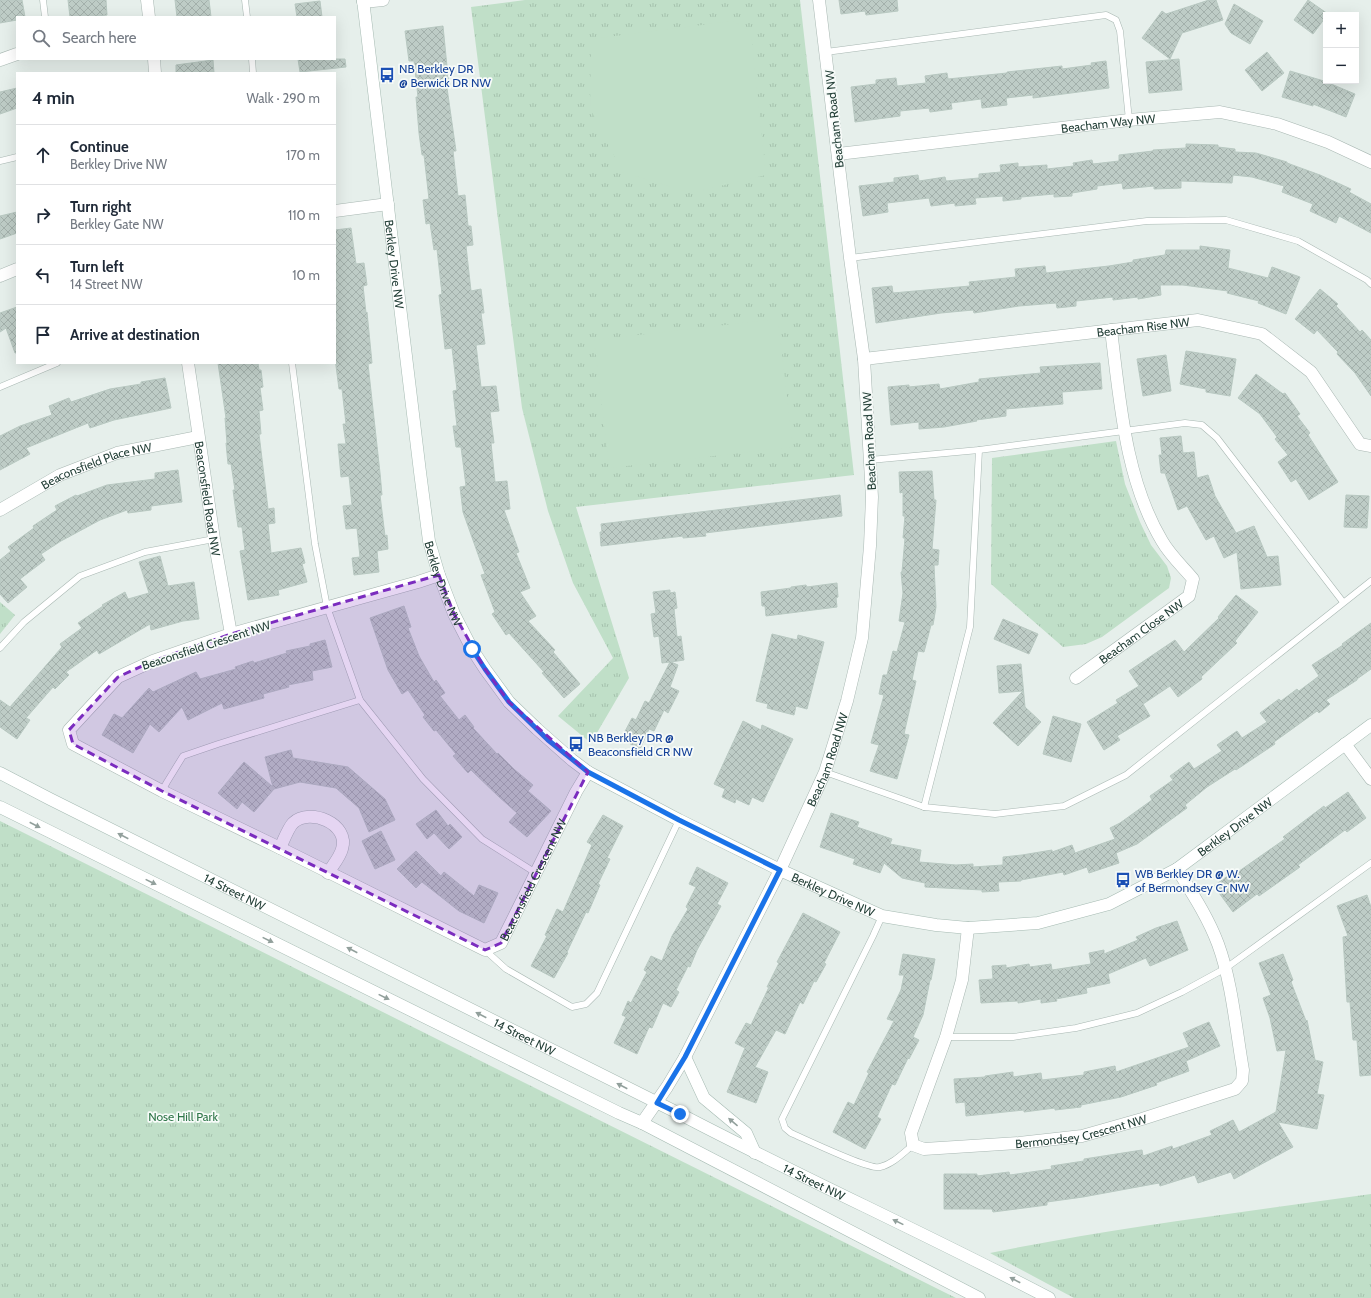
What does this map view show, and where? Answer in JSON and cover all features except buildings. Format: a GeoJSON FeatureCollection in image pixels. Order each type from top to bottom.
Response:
{"type":"FeatureCollection","features":[{"type":"Feature","properties":{"kind":"street"},"geometry":{"type":"LineString","coordinates":[[147,0],[149,16]]}},
{"type":"Feature","properties":{"kind":"street"},"geometry":{"type":"LineString","coordinates":[[363,1],[383,0]]}},
{"type":"Feature","properties":{"kind":"street","name":"Beacham Road NW"},"geometry":{"type":"LineString","coordinates":[[642,1123],[657,1103],[685,1057],[780,870],[825,772],[847,702],[862,638],[870,546],[872,496],[864,359],[850,258],[820,0]]}},
{"type":"Feature","properties":{"kind":"street","name":"Berkley Drive NW"},"geometry":{"type":"LineString","coordinates":[[363,1],[429,541],[439,575],[454,614],[472,649],[493,680],[509,702],[537,729],[588,772],[679,820],[780,870],[882,916],[936,925],[968,928],[1038,923],[1109,904],[1177,869],[1371,725]]}},
{"type":"Feature","properties":{"kind":"street"},"geometry":{"type":"LineString","coordinates":[[0,60],[16,54]]}},
{"type":"Feature","properties":{"kind":"street"},"geometry":{"type":"LineString","coordinates":[[154,60],[155,72]]}},
{"type":"Feature","properties":{"kind":"street","name":"Beacham Way NW"},"geometry":{"type":"LineString","coordinates":[[838,154],[1129,120],[1220,112],[1277,124],[1328,142],[1371,162]]}},
{"type":"Feature","properties":{"kind":"street"},"geometry":{"type":"LineString","coordinates":[[336,211],[388,204]]}},
{"type":"Feature","properties":{"kind":"street"},"geometry":{"type":"LineString","coordinates":[[0,276],[16,269]]}},
{"type":"Feature","properties":{"kind":"street","name":"Beacham Rise NW"},"geometry":{"type":"LineString","coordinates":[[864,359],[1198,320],[1262,334],[1311,372],[1360,444],[1371,446]]}},
{"type":"Feature","properties":{"kind":"street","name":"Beacham Close NW"},"geometry":{"type":"LineString","coordinates":[[1076,678],[1189,596],[1193,579],[1163,542],[1142,500],[1124,431],[1111,330]]}},
{"type":"Feature","properties":{"kind":"street","name":"Beaconsfield Road NW"},"geometry":{"type":"LineString","coordinates":[[188,364],[214,539],[231,634]]}},
{"type":"Feature","properties":{"kind":"street","name":"Beaconsfield Place NW"},"geometry":{"type":"LineString","coordinates":[[0,510],[60,475],[117,453],[198,437]]}},
{"type":"Feature","properties":{"kind":"street","name":"Beaconsfield Crescent NW"},"geometry":{"type":"LineString","coordinates":[[439,575],[231,634],[153,660],[118,677],[69,730],[73,744],[162,791],[486,950],[501,943],[576,792],[588,772]]}},
{"type":"Feature","properties":{"kind":"street"},"geometry":{"type":"LineString","coordinates":[[1345,744],[1371,779]]}},
{"type":"Feature","properties":{"kind":"street","name":"14 Street NW"},"geometry":{"type":"LineString","coordinates":[[0,773],[756,1153],[978,1260],[1049,1298]]}},
{"type":"Feature","properties":{"kind":"street"},"geometry":{"type":"LineString","coordinates":[[0,807],[598,1103],[642,1123],[980,1298]]}},
{"type":"Feature","properties":{"kind":"street"},"geometry":{"type":"LineString","coordinates":[[280,848],[293,824],[298,821],[304,818],[316,817],[330,822],[337,829],[342,838],[342,849],[328,873]]}},
{"type":"Feature","properties":{"kind":"street","name":"Bermondsey Crescent NW"},"geometry":{"type":"LineString","coordinates":[[913,1145],[924,1150],[1019,1143],[1082,1136],[1142,1119],[1235,1089],[1242,1081],[1242,1070],[1226,968],[1218,943],[1208,920],[1177,869]]}},
{"type":"Feature","properties":{"kind":"street"},"geometry":{"type":"LineString","coordinates":[[913,1145],[911,1133],[946,1037],[962,980],[968,928]]}},
{"type":"Feature","properties":{"kind":"street"},"geometry":{"type":"LineString","coordinates":[[685,1057],[704,1098],[746,1133],[756,1153]]}},
{"type":"Feature","properties":{"kind":"lane"},"geometry":{"type":"LineString","coordinates":[[43,0],[45,16]]}},
{"type":"Feature","properties":{"kind":"lane"},"geometry":{"type":"LineString","coordinates":[[245,0],[247,16]]}},
{"type":"Feature","properties":{"kind":"lane"},"geometry":{"type":"LineString","coordinates":[[826,52],[1106,15],[1116,20],[1120,31],[1129,120]]}},
{"type":"Feature","properties":{"kind":"lane"},"geometry":{"type":"LineString","coordinates":[[252,60],[253,72]]}},
{"type":"Feature","properties":{"kind":"lane"},"geometry":{"type":"LineString","coordinates":[[0,161],[16,157]]}},
{"type":"Feature","properties":{"kind":"lane"},"geometry":{"type":"LineString","coordinates":[[850,258],[1147,221],[1226,220],[1298,240],[1367,280],[1371,284]]}},
{"type":"Feature","properties":{"kind":"lane"},"geometry":{"type":"LineString","coordinates":[[0,387],[55,364]]}},
{"type":"Feature","properties":{"kind":"lane"},"geometry":{"type":"LineString","coordinates":[[292,364],[315,544],[327,607],[360,700],[423,779],[482,839],[536,873]]}},
{"type":"Feature","properties":{"kind":"lane"},"geometry":{"type":"LineString","coordinates":[[870,460],[979,450],[1185,423],[1202,425],[1217,438],[1343,602]]}},
{"type":"Feature","properties":{"kind":"lane"},"geometry":{"type":"LineString","coordinates":[[924,807],[970,627],[979,450]]}},
{"type":"Feature","properties":{"kind":"lane"},"geometry":{"type":"LineString","coordinates":[[0,648],[24,622],[80,576],[145,552],[214,539]]}},
{"type":"Feature","properties":{"kind":"lane"},"geometry":{"type":"LineString","coordinates":[[825,772],[924,807],[995,814],[1064,806],[1126,774],[1371,581]]}},
{"type":"Feature","properties":{"kind":"lane"},"geometry":{"type":"LineString","coordinates":[[162,791],[183,756],[360,700]]}},
{"type":"Feature","properties":{"kind":"lane"},"geometry":{"type":"LineString","coordinates":[[486,950],[506,969],[572,1007],[586,1004],[597,993],[679,820]]}},
{"type":"Feature","properties":{"kind":"lane"},"geometry":{"type":"LineString","coordinates":[[946,1037],[1013,1037],[1076,1028],[1137,1013],[1182,992],[1226,968],[1371,863]]}},
{"type":"Feature","properties":{"kind":"lane"},"geometry":{"type":"LineString","coordinates":[[882,916],[782,1119],[785,1128],[791,1133],[836,1154],[878,1168],[889,1164],[913,1145]]}},
{"type":"Feature","properties":{"kind":"highlighted area"},"geometry":{"type":"Polygon","coordinates":[[[439,575],[454,614],[485,669],[509,702],[588,772],[501,943],[485,950],[162,791],[73,744],[69,730],[118,677],[153,661],[231,634],[439,575]]]}},
{"type":"Feature","properties":{"kind":"green space"},"geometry":{"type":"Polygon","coordinates":[[[525,0],[800,0],[854,475],[576,507],[629,678],[591,743],[558,716],[613,658],[573,583],[548,511],[522,408],[471,7],[525,0]]]}},
{"type":"Feature","properties":{"kind":"green space"},"geometry":{"type":"Polygon","coordinates":[[[733,21],[751,31],[766,175],[691,193],[622,172],[590,108],[591,39],[733,21]]]}},
{"type":"Feature","properties":{"kind":"green space"},"geometry":{"type":"Polygon","coordinates":[[[778,319],[793,447],[609,468],[594,340],[778,319]]]}},
{"type":"Feature","properties":{"kind":"green space"},"geometry":{"type":"Polygon","coordinates":[[[1116,441],[1125,484],[1151,545],[1167,566],[1171,578],[1169,588],[1102,637],[1086,644],[1063,647],[991,584],[992,458],[1116,441]]]}},
{"type":"Feature","properties":{"kind":"green space"},"geometry":{"type":"Polygon","coordinates":[[[0,602],[15,615],[0,634],[0,602]]]}},
{"type":"Feature","properties":{"kind":"green space","name":"Nose Hill Park"},"geometry":{"type":"Polygon","coordinates":[[[0,821],[956,1298],[0,1298],[0,821]]]}},
{"type":"Feature","properties":{"kind":"green space"},"geometry":{"type":"Polygon","coordinates":[[[1371,1194],[1371,1298],[1074,1298],[990,1253],[1085,1235],[1371,1194]]]}},
{"type":"Feature","properties":{"kind":"place","name":"NB Berkley DR @ Berwick DR NW"},"geometry":{"type":"Point","coordinates":[387,75]}},
{"type":"Feature","properties":{"kind":"place","name":"NB Berkley DR @ Beaconsfield CR NW"},"geometry":{"type":"Point","coordinates":[576,744]}},
{"type":"Feature","properties":{"kind":"place","name":"WB Berkley DR @ W. of Bermondsey Cr NW"},"geometry":{"type":"Point","coordinates":[1123,880]}},
{"type":"Feature","properties":{"kind":"route"},"geometry":{"type":"LineString","coordinates":[[472,649],[509,702],[548,740],[588,772],[679,820],[757,857],[780,870],[685,1057],[657,1103],[680,1114]]}}]}
